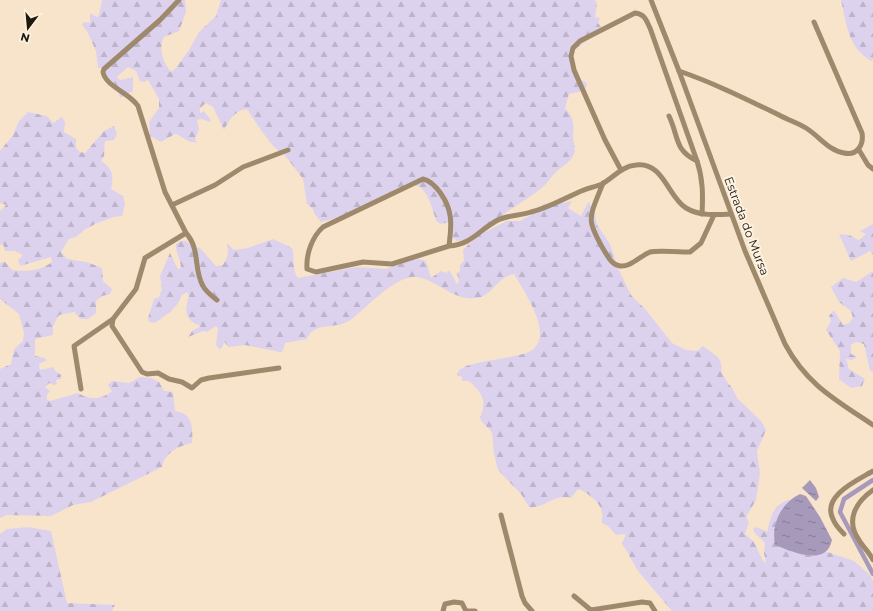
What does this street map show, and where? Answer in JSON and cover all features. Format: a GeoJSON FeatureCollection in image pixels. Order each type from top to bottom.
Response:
{"type":"FeatureCollection","features":[{"type":"Feature","properties":{"kind":"street"},"geometry":{"type":"LineString","coordinates":[[179,0],[160,20],[104,69],[103,72],[108,81],[134,100],[138,106],[163,187],[186,233],[195,247],[199,276],[203,286],[217,300]]}},
{"type":"Feature","properties":{"kind":"street","name":"Estrada do Mursa"},"geometry":{"type":"LineString","coordinates":[[651,0],[679,71],[745,251],[791,355],[814,384],[873,424]]}},
{"type":"Feature","properties":{"kind":"street"},"geometry":{"type":"LineString","coordinates":[[621,170],[605,140],[577,77],[571,56],[573,48],[580,41],[635,13],[645,17],[650,28],[697,161],[703,188],[702,214]]}},
{"type":"Feature","properties":{"kind":"street"},"geometry":{"type":"LineString","coordinates":[[679,71],[712,82],[805,128],[833,149],[844,154],[854,153],[859,150],[863,140],[862,133],[814,22]]}},
{"type":"Feature","properties":{"kind":"street"},"geometry":{"type":"LineString","coordinates":[[670,116],[675,128],[679,146],[683,153],[697,161]]}},
{"type":"Feature","properties":{"kind":"street"},"geometry":{"type":"LineString","coordinates":[[172,205],[215,185],[243,167],[288,150]]}},
{"type":"Feature","properties":{"kind":"street"},"geometry":{"type":"LineString","coordinates":[[859,150],[868,165],[873,169]]}},
{"type":"Feature","properties":{"kind":"street"},"geometry":{"type":"LineString","coordinates":[[449,246],[450,213],[434,185],[429,180],[423,179],[323,227],[314,238],[308,255],[307,268],[316,272],[363,262],[385,265],[392,264],[449,246],[459,245],[470,240],[497,220],[541,209],[603,183],[621,170],[636,164],[648,167],[662,177],[681,204],[686,208],[702,214],[731,214]]}},
{"type":"Feature","properties":{"kind":"street"},"geometry":{"type":"LineString","coordinates":[[603,183],[591,216],[591,224],[592,230],[611,261],[616,265],[629,264],[652,252],[690,252],[701,243],[714,215]]}},
{"type":"Feature","properties":{"kind":"street"},"geometry":{"type":"LineString","coordinates":[[80,389],[74,346],[113,319],[136,289],[145,258],[186,233]]}},
{"type":"Feature","properties":{"kind":"street"},"geometry":{"type":"LineString","coordinates":[[113,319],[112,326],[142,372],[147,374],[158,373],[169,379],[182,382],[192,388],[201,380],[208,378],[279,368]]}},
{"type":"Feature","properties":{"kind":"street"},"geometry":{"type":"LineString","coordinates":[[844,534],[833,519],[830,511],[832,504],[836,496],[873,471]]}},
{"type":"Feature","properties":{"kind":"street"},"geometry":{"type":"LineString","coordinates":[[873,490],[859,501],[854,509],[852,519],[858,540],[873,560]]}},
{"type":"Feature","properties":{"kind":"street"},"geometry":{"type":"LineString","coordinates":[[502,515],[522,596],[525,603],[532,611]]}},
{"type":"Feature","properties":{"kind":"street"},"geometry":{"type":"LineString","coordinates":[[574,596],[591,611],[642,602],[650,603],[654,610]]}},
{"type":"Feature","properties":{"kind":"street"},"geometry":{"type":"LineString","coordinates":[[443,610],[445,604],[459,602],[467,611],[475,611]]}},
{"type":"Feature","properties":{"kind":"green space"},"geometry":{"type":"Polygon","coordinates":[[[102,0],[185,0],[186,12],[179,31],[164,37],[161,46],[162,55],[171,72],[176,68],[189,50],[199,32],[216,16],[221,0],[595,0],[597,4],[595,17],[600,18],[598,23],[601,27],[571,55],[580,80],[586,82],[587,86],[583,91],[569,94],[565,108],[572,118],[573,124],[575,149],[573,157],[555,173],[545,185],[496,220],[485,232],[507,221],[520,221],[538,211],[544,203],[552,205],[572,201],[568,208],[581,216],[589,201],[590,205],[594,209],[597,225],[610,244],[618,268],[631,295],[646,310],[672,343],[686,350],[697,351],[703,346],[717,356],[721,363],[721,372],[733,389],[737,398],[761,421],[766,430],[757,451],[760,474],[756,500],[746,517],[749,522],[745,534],[754,542],[763,561],[766,563],[764,553],[765,543],[753,529],[757,527],[767,532],[773,512],[783,502],[789,500],[825,551],[854,561],[870,575],[873,581],[873,611],[672,611],[638,571],[622,543],[626,534],[616,535],[608,526],[602,523],[600,506],[590,495],[578,489],[571,498],[565,497],[554,499],[540,506],[529,507],[521,494],[498,470],[494,454],[492,432],[480,418],[483,402],[478,390],[469,381],[462,381],[462,377],[457,375],[459,370],[466,366],[523,354],[534,348],[539,340],[540,329],[537,317],[532,305],[514,274],[504,278],[487,294],[477,298],[461,297],[432,282],[417,277],[400,281],[381,294],[349,321],[343,324],[314,330],[310,333],[307,339],[285,343],[283,351],[280,352],[245,345],[229,347],[224,342],[221,349],[219,349],[216,345],[218,328],[216,326],[207,332],[203,331],[188,337],[192,331],[201,326],[192,321],[187,315],[186,311],[189,296],[187,292],[182,295],[178,304],[167,314],[155,323],[149,322],[148,318],[154,299],[159,297],[162,289],[160,276],[170,253],[178,269],[181,268],[176,244],[181,241],[186,241],[196,249],[199,247],[216,266],[223,265],[226,259],[228,254],[227,243],[234,250],[248,248],[273,239],[292,248],[295,272],[298,278],[357,267],[386,269],[411,260],[419,259],[426,261],[431,278],[441,271],[446,273],[449,270],[457,284],[459,282],[457,273],[460,271],[460,265],[464,261],[463,250],[474,239],[457,241],[452,237],[449,222],[441,224],[437,222],[427,195],[420,187],[415,185],[348,215],[321,222],[314,213],[313,209],[307,204],[303,179],[284,154],[269,141],[247,109],[236,113],[230,119],[224,130],[213,107],[206,103],[200,108],[200,113],[204,111],[211,120],[210,122],[201,119],[197,120],[199,129],[195,139],[197,142],[188,141],[175,134],[161,142],[150,136],[149,122],[159,108],[159,99],[148,80],[144,82],[140,81],[136,71],[128,67],[117,77],[120,80],[133,77],[133,91],[120,98],[118,91],[101,68],[98,68],[96,51],[87,31],[82,25],[84,22],[90,23],[90,13],[97,17],[99,15],[102,0]]]}},
{"type":"Feature","properties":{"kind":"green space"},"geometry":{"type":"Polygon","coordinates":[[[841,0],[873,0],[873,59],[871,61],[857,49],[849,34],[841,0]]]}},
{"type":"Feature","properties":{"kind":"green space"},"geometry":{"type":"Polygon","coordinates":[[[28,112],[47,116],[53,123],[62,117],[65,122],[64,132],[76,139],[76,148],[80,152],[85,153],[104,131],[114,126],[117,134],[114,140],[105,141],[104,156],[101,161],[112,173],[111,189],[123,196],[125,204],[122,216],[107,219],[69,239],[61,252],[67,259],[87,262],[102,268],[103,281],[112,289],[110,294],[102,296],[96,301],[96,313],[88,319],[81,319],[74,312],[59,315],[53,326],[53,335],[35,339],[35,356],[45,358],[47,360],[39,364],[40,370],[54,367],[55,371],[61,375],[61,379],[56,380],[57,384],[54,385],[49,383],[45,387],[50,391],[47,395],[47,400],[50,401],[78,393],[91,398],[100,397],[112,391],[108,385],[112,381],[129,383],[140,377],[151,378],[159,382],[164,391],[173,392],[175,411],[181,412],[189,418],[191,422],[192,443],[173,450],[166,457],[162,467],[91,502],[73,505],[51,516],[7,515],[0,518],[0,369],[11,364],[14,349],[23,341],[24,333],[19,314],[0,299],[0,264],[5,262],[12,270],[28,271],[38,269],[52,262],[51,257],[20,266],[18,260],[23,255],[15,251],[5,251],[3,244],[0,245],[0,211],[6,205],[0,203],[0,151],[13,135],[19,121],[28,112]]]}},
{"type":"Feature","properties":{"kind":"green space"},"geometry":{"type":"Polygon","coordinates":[[[873,224],[873,255],[870,251],[851,261],[839,234],[849,235],[859,240],[866,234],[860,231],[873,224]]]}},
{"type":"Feature","properties":{"kind":"green space"},"geometry":{"type":"Polygon","coordinates":[[[873,271],[873,372],[870,371],[864,344],[856,342],[851,345],[851,354],[857,357],[852,360],[846,359],[849,369],[865,379],[862,386],[851,388],[839,379],[840,351],[826,330],[831,321],[829,316],[834,310],[843,325],[849,323],[853,318],[851,311],[839,302],[831,287],[843,278],[856,282],[873,271]]]}},
{"type":"Feature","properties":{"kind":"green space"},"geometry":{"type":"Polygon","coordinates":[[[28,527],[51,531],[67,603],[115,605],[112,611],[0,611],[0,534],[7,529],[28,527]]]}},
{"type":"Feature","properties":{"kind":"water"},"geometry":{"type":"Polygon","coordinates":[[[810,480],[816,488],[819,497],[816,501],[802,488],[810,480]]]}},
{"type":"Feature","properties":{"kind":"water"},"geometry":{"type":"Polygon","coordinates":[[[800,494],[806,496],[820,517],[832,540],[828,548],[823,553],[807,555],[790,551],[775,545],[775,529],[779,515],[793,498],[800,494]]]}},
{"type":"Feature","properties":{"kind":"waterway"},"geometry":{"type":"LineString","coordinates":[[873,480],[844,499],[840,512],[873,574]]}}]}
